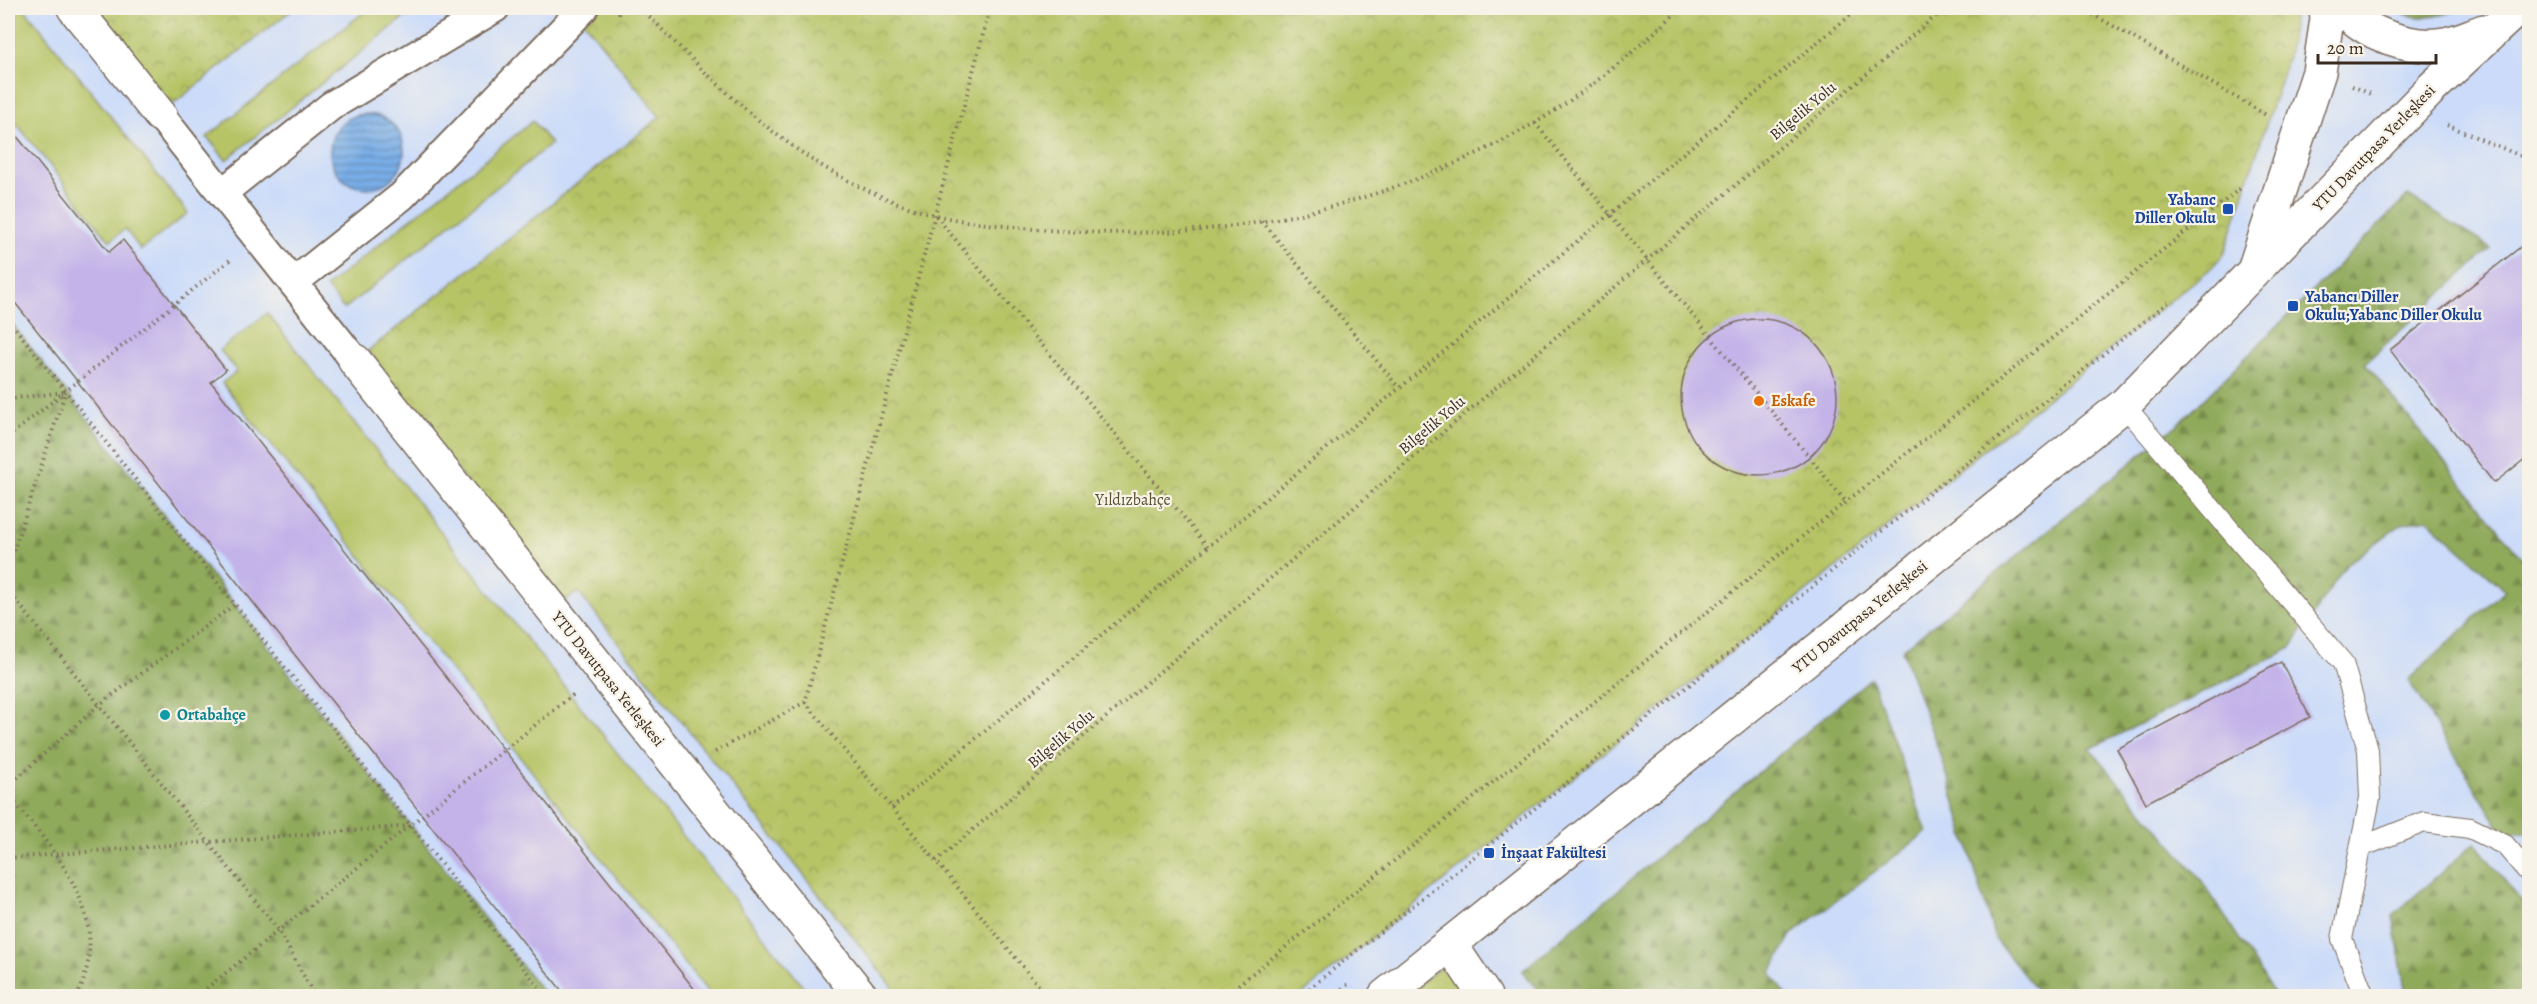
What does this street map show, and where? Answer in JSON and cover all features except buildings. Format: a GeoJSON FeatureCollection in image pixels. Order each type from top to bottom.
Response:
{"type":"FeatureCollection","features":[{"type":"Feature","properties":{"kind":"street"},"geometry":{"type":"LineString","coordinates":[[74,8],[355,361]]}},
{"type":"Feature","properties":{"kind":"street"},"geometry":{"type":"LineString","coordinates":[[222,193],[331,106],[495,8]]}},
{"type":"Feature","properties":{"kind":"street","name":"YTU Davutpasa Yerleşkesi"},"geometry":{"type":"LineString","coordinates":[[2254,272],[2319,72],[2327,19],[2326,8]]}},
{"type":"Feature","properties":{"kind":"street","name":"YTU Davutpasa Yerleşkesi"},"geometry":{"type":"LineString","coordinates":[[2344,8],[2353,19],[2397,43],[2444,45],[2507,17]]}},
{"type":"Feature","properties":{"kind":"street"},"geometry":{"type":"LineString","coordinates":[[293,283],[402,196],[581,10]]}},
{"type":"Feature","properties":{"kind":"street","name":"YTU Davutpasa Yerleşkesi"},"geometry":{"type":"LineString","coordinates":[[1385,996],[2124,405],[2432,88],[2507,17]]}},
{"type":"Feature","properties":{"kind":"street","name":"YTU Davutpasa Yerleşkesi"},"geometry":{"type":"LineString","coordinates":[[355,361],[861,996]]}},
{"type":"Feature","properties":{"kind":"street"},"geometry":{"type":"LineString","coordinates":[[1450,944],[1485,996]]}},
{"type":"Feature","properties":{"kind":"lane"},"geometry":{"type":"LineString","coordinates":[[2124,405],[2343,663],[2368,750],[2370,798],[2342,939],[2364,996]]}},
{"type":"Feature","properties":{"kind":"lane"},"geometry":{"type":"LineString","coordinates":[[2361,847],[2424,822],[2470,828],[2505,845],[2529,874]]}},
{"type":"Feature","properties":{"kind":"path"},"geometry":{"type":"LineString","coordinates":[[641,8],[705,73],[753,115],[804,154],[868,190],[934,215],[993,225],[1106,232],[1174,230],[1286,217],[1350,200],[1413,179],[1475,153],[1534,123],[1589,86],[1681,8]]}},
{"type":"Feature","properties":{"kind":"path"},"geometry":{"type":"LineString","coordinates":[[681,771],[805,702],[990,8]]}},
{"type":"Feature","properties":{"kind":"path"},"geometry":{"type":"LineString","coordinates":[[892,808],[1859,8]]}},
{"type":"Feature","properties":{"kind":"path","name":"Bilgelik Yolu"},"geometry":{"type":"LineString","coordinates":[[936,861],[1945,8]]}},
{"type":"Feature","properties":{"kind":"path"},"geometry":{"type":"LineString","coordinates":[[2082,8],[2269,117],[2272,107]]}},
{"type":"Feature","properties":{"kind":"path"},"geometry":{"type":"LineString","coordinates":[[1534,123],[1846,502]]}},
{"type":"Feature","properties":{"kind":"path"},"geometry":{"type":"LineString","coordinates":[[1224,996],[2246,184],[2243,194]]}},
{"type":"Feature","properties":{"kind":"path"},"geometry":{"type":"LineString","coordinates":[[934,215],[1208,547]]}},
{"type":"Feature","properties":{"kind":"path"},"geometry":{"type":"LineString","coordinates":[[1262,221],[1399,388]]}},
{"type":"Feature","properties":{"kind":"path"},"geometry":{"type":"LineString","coordinates":[[8,437],[258,238]]}},
{"type":"Feature","properties":{"kind":"path"},"geometry":{"type":"LineString","coordinates":[[1300,996],[2172,298]]}},
{"type":"Feature","properties":{"kind":"path"},"geometry":{"type":"LineString","coordinates":[[8,320],[546,996]]}},
{"type":"Feature","properties":{"kind":"path"},"geometry":{"type":"LineString","coordinates":[[8,399],[66,392]]}},
{"type":"Feature","properties":{"kind":"path"},"geometry":{"type":"LineString","coordinates":[[8,568],[66,392]]}},
{"type":"Feature","properties":{"kind":"path"},"geometry":{"type":"LineString","coordinates":[[8,590],[279,931],[315,996]]}},
{"type":"Feature","properties":{"kind":"path"},"geometry":{"type":"LineString","coordinates":[[8,786],[99,705],[234,604]]}},
{"type":"Feature","properties":{"kind":"path"},"geometry":{"type":"LineString","coordinates":[[197,996],[576,692]]}},
{"type":"Feature","properties":{"kind":"path"},"geometry":{"type":"LineString","coordinates":[[805,702],[1047,996]]}},
{"type":"Feature","properties":{"kind":"path"},"geometry":{"type":"LineString","coordinates":[[8,794],[56,854],[86,910],[91,950],[82,989],[76,996]]}},
{"type":"Feature","properties":{"kind":"path"},"geometry":{"type":"LineString","coordinates":[[8,858],[410,826]]}},
{"type":"Feature","properties":{"kind":"path"},"geometry":{"type":"LineString","coordinates":[[1332,996],[1361,975]]}},
{"type":"Feature","properties":{"kind":"shaded area"},"geometry":{"type":"Polygon","coordinates":[[[8,8],[2529,8],[2529,996],[8,996],[8,8]]]}},
{"type":"Feature","properties":{"kind":"green space"},"geometry":{"type":"Polygon","coordinates":[[[8,8],[24,8],[188,213],[141,250],[125,229],[110,241],[8,113],[8,8]]]}},
{"type":"Feature","properties":{"kind":"green space"},"geometry":{"type":"Polygon","coordinates":[[[94,8],[294,8],[172,105],[94,8]]]}},
{"type":"Feature","properties":{"kind":"green space"},"geometry":{"type":"Polygon","coordinates":[[[369,8],[416,8],[226,160],[207,137],[369,8]]]}},
{"type":"Feature","properties":{"kind":"green space","name":"Yıldızbahçe"},"geometry":{"type":"Polygon","coordinates":[[[573,8],[2292,8],[2293,19],[2288,57],[2224,254],[2210,269],[1300,996],[900,996],[578,592],[559,606],[368,351],[660,117],[573,8]]]}},
{"type":"Feature","properties":{"kind":"green space"},"geometry":{"type":"Polygon","coordinates":[[[2389,8],[2464,8],[2435,16],[2418,17],[2389,8]]]}},
{"type":"Feature","properties":{"kind":"green space"},"geometry":{"type":"Polygon","coordinates":[[[533,121],[551,144],[344,309],[326,287],[533,121]]]}},
{"type":"Feature","properties":{"kind":"green space"},"geometry":{"type":"Polygon","coordinates":[[[2408,196],[2491,248],[2365,363],[2529,567],[2529,833],[2503,833],[2408,680],[2505,590],[2427,519],[2402,524],[2346,565],[2290,649],[2090,749],[2200,878],[2276,996],[2041,996],[1995,939],[1945,768],[1902,650],[2183,420],[2408,196]]]}},
{"type":"Feature","properties":{"kind":"green space"},"geometry":{"type":"Polygon","coordinates":[[[267,313],[811,996],[711,996],[222,383],[237,371],[220,350],[267,313]]]}},
{"type":"Feature","properties":{"kind":"green space","name":"Ortabahçe"},"geometry":{"type":"Polygon","coordinates":[[[8,319],[66,392],[546,996],[8,996],[8,319]]]}},
{"type":"Feature","properties":{"kind":"green space"},"geometry":{"type":"Polygon","coordinates":[[[1871,678],[1927,832],[1791,935],[1771,973],[1787,996],[1544,996],[1522,971],[1871,678]]]}},
{"type":"Feature","properties":{"kind":"green space"},"geometry":{"type":"Polygon","coordinates":[[[2475,843],[2529,911],[2529,996],[2406,996],[2393,915],[2475,843]]]}},
{"type":"Feature","properties":{"kind":"green space"},"geometry":{"type":"Polygon","coordinates":[[[1445,964],[1467,996],[1404,996],[1445,964]]]}},
{"type":"Feature","properties":{"kind":"water"},"geometry":{"type":"Polygon","coordinates":[[[367,114],[388,120],[398,130],[404,151],[398,172],[388,182],[367,188],[346,182],[336,172],[330,151],[336,130],[346,120],[367,114]]]}},
{"type":"Feature","properties":{"kind":"place","name":"Yabanc Diller Okulu"},"geometry":{"type":"Point","coordinates":[2228,209]}},
{"type":"Feature","properties":{"kind":"place","name":"Yabancı Diller Okulu;Yabanc Diller Okulu"},"geometry":{"type":"Point","coordinates":[2293,306]}},
{"type":"Feature","properties":{"kind":"place","name":"Eskafe"},"geometry":{"type":"Point","coordinates":[1759,401]}},
{"type":"Feature","properties":{"kind":"place","name":"Ortabahçe"},"geometry":{"type":"Point","coordinates":[165,715]}},
{"type":"Feature","properties":{"kind":"place","name":"İnşaat Fakültesi"},"geometry":{"type":"Point","coordinates":[1489,853]}}]}
